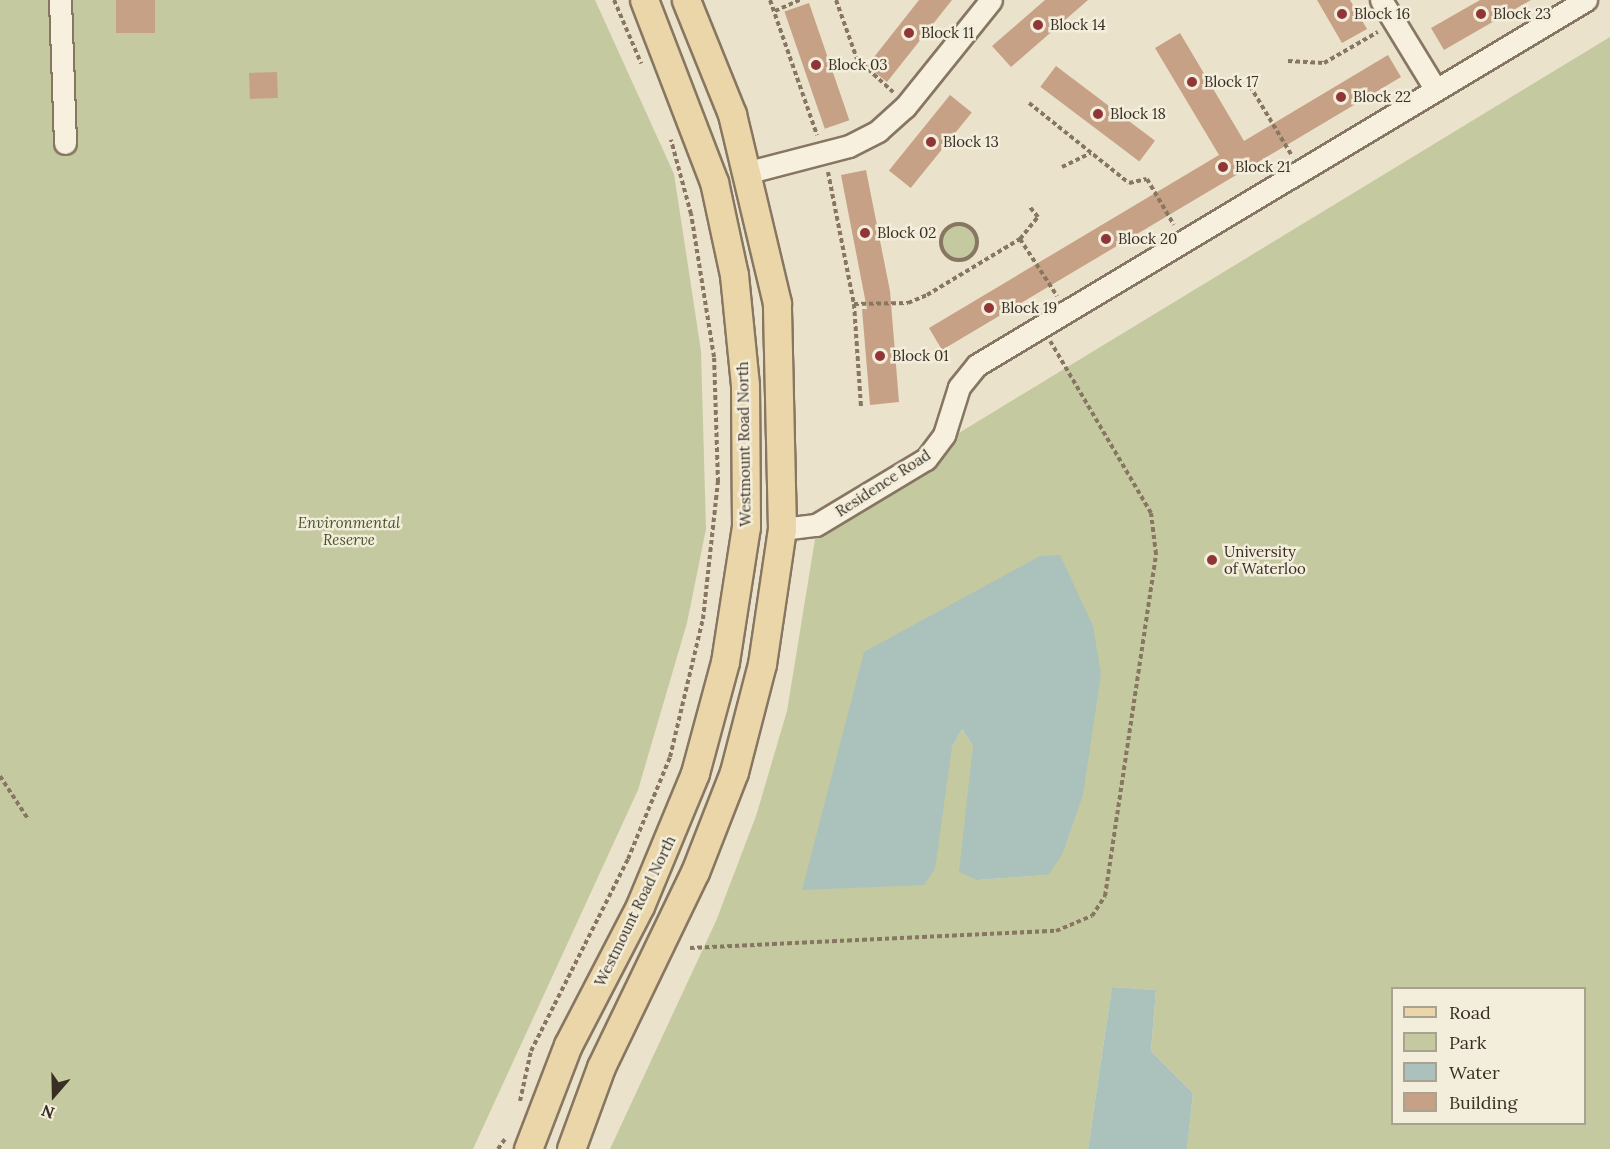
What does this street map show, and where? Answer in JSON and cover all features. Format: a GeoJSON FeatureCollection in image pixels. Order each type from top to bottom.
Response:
{"type":"FeatureCollection","features":[{"type":"Feature","properties":{"kind":"main road","name":"Westmount Road North"},"geometry":{"type":"LineString","coordinates":[[528,1149],[568,1045],[640,906],[684,805],[725,662],[746,527],[745,385],[734,275],[714,182],[644,0]]}},
{"type":"Feature","properties":{"kind":"main road"},"geometry":{"type":"LineString","coordinates":[[571,1149],[601,1067],[695,872],[734,772],[762,664],[782,530],[782,358],[777,303],[749,172],[686,0]]}},
{"type":"Feature","properties":{"kind":"street"},"geometry":{"type":"LineString","coordinates":[[60,0],[65,143]]}},
{"type":"Feature","properties":{"kind":"street"},"geometry":{"type":"LineString","coordinates":[[749,172],[849,146],[878,131],[901,111],[991,0]]}},
{"type":"Feature","properties":{"kind":"street"},"geometry":{"type":"LineString","coordinates":[[1381,0],[1436,90]]}},
{"type":"Feature","properties":{"kind":"street","name":"Residence Road"},"geometry":{"type":"LineString","coordinates":[[782,530],[823,521],[926,459],[944,435],[956,393],[967,375],[1041,327],[1586,0]]}},
{"type":"Feature","properties":{"kind":"path"},"geometry":{"type":"LineString","coordinates":[[614,0],[645,71]]}},
{"type":"Feature","properties":{"kind":"path"},"geometry":{"type":"LineString","coordinates":[[770,0],[819,140]]}},
{"type":"Feature","properties":{"kind":"path"},"geometry":{"type":"LineString","coordinates":[[775,11],[800,0]]}},
{"type":"Feature","properties":{"kind":"path"},"geometry":{"type":"LineString","coordinates":[[836,0],[857,59],[898,97]]}},
{"type":"Feature","properties":{"kind":"path"},"geometry":{"type":"LineString","coordinates":[[1288,61],[1324,63],[1381,30]]}},
{"type":"Feature","properties":{"kind":"path"},"geometry":{"type":"LineString","coordinates":[[1250,86],[1296,161]]}},
{"type":"Feature","properties":{"kind":"path"},"geometry":{"type":"LineString","coordinates":[[1029,103],[1129,183],[1147,179],[1184,241]]}},
{"type":"Feature","properties":{"kind":"path"},"geometry":{"type":"LineString","coordinates":[[518,1113],[531,1051],[628,859],[670,757],[703,619],[718,482],[714,357],[691,214],[669,134]]}},
{"type":"Feature","properties":{"kind":"path"},"geometry":{"type":"LineString","coordinates":[[1062,166],[1091,153]]}},
{"type":"Feature","properties":{"kind":"path"},"geometry":{"type":"LineString","coordinates":[[828,169],[854,304],[861,408]]}},
{"type":"Feature","properties":{"kind":"path"},"geometry":{"type":"LineString","coordinates":[[854,304],[908,303],[1020,239],[1038,217],[1030,207]]}},
{"type":"Feature","properties":{"kind":"path"},"geometry":{"type":"LineString","coordinates":[[966,259],[975,249],[975,234],[966,226],[949,227],[941,248],[949,256],[966,259],[973,267]]}},
{"type":"Feature","properties":{"kind":"path"},"geometry":{"type":"LineString","coordinates":[[1020,239],[1066,312]]}},
{"type":"Feature","properties":{"kind":"path"},"geometry":{"type":"LineString","coordinates":[[690,948],[1056,931],[1092,916],[1105,897],[1156,554],[1151,513],[1041,327]]}},
{"type":"Feature","properties":{"kind":"path"},"geometry":{"type":"LineString","coordinates":[[0,776],[28,819]]}},
{"type":"Feature","properties":{"kind":"green space","name":"Environmental Reserve"},"geometry":{"type":"Polygon","coordinates":[[[0,0],[595,0],[674,174],[701,351],[706,529],[687,623],[638,790],[473,1149],[0,1149],[0,0]]]}},
{"type":"Feature","properties":{"kind":"green space","name":"University of Waterloo"},"geometry":{"type":"Polygon","coordinates":[[[1610,37],[1610,1149],[1187,1149],[1193,1093],[1151,1051],[1156,990],[1112,987],[1088,1149],[610,1149],[716,921],[756,816],[787,711],[816,533],[936,464],[949,439],[1610,37]],[[1101,674],[835,773],[803,890],[952,747],[962,729],[973,746],[977,880],[1048,875],[1101,674]]]}},
{"type":"Feature","properties":{"kind":"green space"},"geometry":{"type":"Polygon","coordinates":[[[959,224],[972,229],[977,242],[972,255],[959,260],[946,255],[941,242],[946,229],[959,224]]]}},
{"type":"Feature","properties":{"kind":"water"},"geometry":{"type":"Polygon","coordinates":[[[1060,555],[1093,626],[1101,674],[1083,795],[1062,855],[1048,875],[977,880],[959,872],[973,746],[962,729],[952,747],[935,869],[924,885],[802,890],[864,652],[1040,556],[1060,555]]]}},
{"type":"Feature","properties":{"kind":"water"},"geometry":{"type":"Polygon","coordinates":[[[1112,987],[1156,990],[1151,1051],[1193,1093],[1187,1149],[1088,1149],[1112,987]]]}},
{"type":"Feature","properties":{"kind":"building"},"geometry":{"type":"Polygon","coordinates":[[[116,0],[155,0],[155,33],[116,33],[116,0]]]}},
{"type":"Feature","properties":{"kind":"building","name":"Block 11"},"geometry":{"type":"Polygon","coordinates":[[[919,0],[952,0],[887,82],[867,66],[919,0]]]}},
{"type":"Feature","properties":{"kind":"building","name":"Block 14"},"geometry":{"type":"Polygon","coordinates":[[[1045,0],[1088,0],[1011,67],[992,46],[1045,0]]]}},
{"type":"Feature","properties":{"kind":"building","name":"Block 16"},"geometry":{"type":"Polygon","coordinates":[[[1317,0],[1350,0],[1367,29],[1342,43],[1317,0]]]}},
{"type":"Feature","properties":{"kind":"building","name":"Block 23"},"geometry":{"type":"Polygon","coordinates":[[[1480,0],[1531,0],[1444,50],[1431,28],[1480,0]]]}},
{"type":"Feature","properties":{"kind":"building","name":"Block 03"},"geometry":{"type":"Polygon","coordinates":[[[809,3],[849,120],[825,129],[784,11],[809,3]]]}},
{"type":"Feature","properties":{"kind":"building"},"geometry":{"type":"Polygon","coordinates":[[[1180,33],[1244,141],[1388,55],[1401,77],[942,350],[929,328],[1219,155],[1155,48],[1180,33]]]}},
{"type":"Feature","properties":{"kind":"building","name":"Block 18"},"geometry":{"type":"Polygon","coordinates":[[[1056,66],[1155,141],[1139,161],[1040,87],[1056,66]]]}},
{"type":"Feature","properties":{"kind":"building"},"geometry":{"type":"Polygon","coordinates":[[[277,72],[278,98],[250,99],[249,73],[277,72]]]}},
{"type":"Feature","properties":{"kind":"building","name":"Block 13"},"geometry":{"type":"Polygon","coordinates":[[[950,95],[972,113],[911,188],[889,170],[950,95]]]}},
{"type":"Feature","properties":{"kind":"building"},"geometry":{"type":"Polygon","coordinates":[[[866,170],[890,291],[899,402],[870,405],[862,309],[867,309],[841,175],[866,170]]]}},
{"type":"Feature","properties":{"kind":"place","name":"Block 16"},"geometry":{"type":"Point","coordinates":[1342,14]}},
{"type":"Feature","properties":{"kind":"place","name":"Block 23"},"geometry":{"type":"Point","coordinates":[1481,14]}},
{"type":"Feature","properties":{"kind":"place","name":"Block 14"},"geometry":{"type":"Point","coordinates":[1038,25]}},
{"type":"Feature","properties":{"kind":"place","name":"Block 11"},"geometry":{"type":"Point","coordinates":[909,33]}},
{"type":"Feature","properties":{"kind":"place","name":"Block 03"},"geometry":{"type":"Point","coordinates":[816,65]}},
{"type":"Feature","properties":{"kind":"place","name":"Block 17"},"geometry":{"type":"Point","coordinates":[1192,82]}},
{"type":"Feature","properties":{"kind":"place","name":"Block 22"},"geometry":{"type":"Point","coordinates":[1341,97]}},
{"type":"Feature","properties":{"kind":"place","name":"Block 18"},"geometry":{"type":"Point","coordinates":[1098,114]}},
{"type":"Feature","properties":{"kind":"place","name":"Block 13"},"geometry":{"type":"Point","coordinates":[931,142]}},
{"type":"Feature","properties":{"kind":"place","name":"Block 21"},"geometry":{"type":"Point","coordinates":[1223,167]}},
{"type":"Feature","properties":{"kind":"place","name":"Block 02"},"geometry":{"type":"Point","coordinates":[865,233]}},
{"type":"Feature","properties":{"kind":"place","name":"Block 20"},"geometry":{"type":"Point","coordinates":[1106,239]}},
{"type":"Feature","properties":{"kind":"place","name":"Block 19"},"geometry":{"type":"Point","coordinates":[989,308]}},
{"type":"Feature","properties":{"kind":"place","name":"Block 01"},"geometry":{"type":"Point","coordinates":[880,356]}},
{"type":"Feature","properties":{"kind":"place","name":"University of Waterloo"},"geometry":{"type":"Point","coordinates":[1212,560]}}]}
